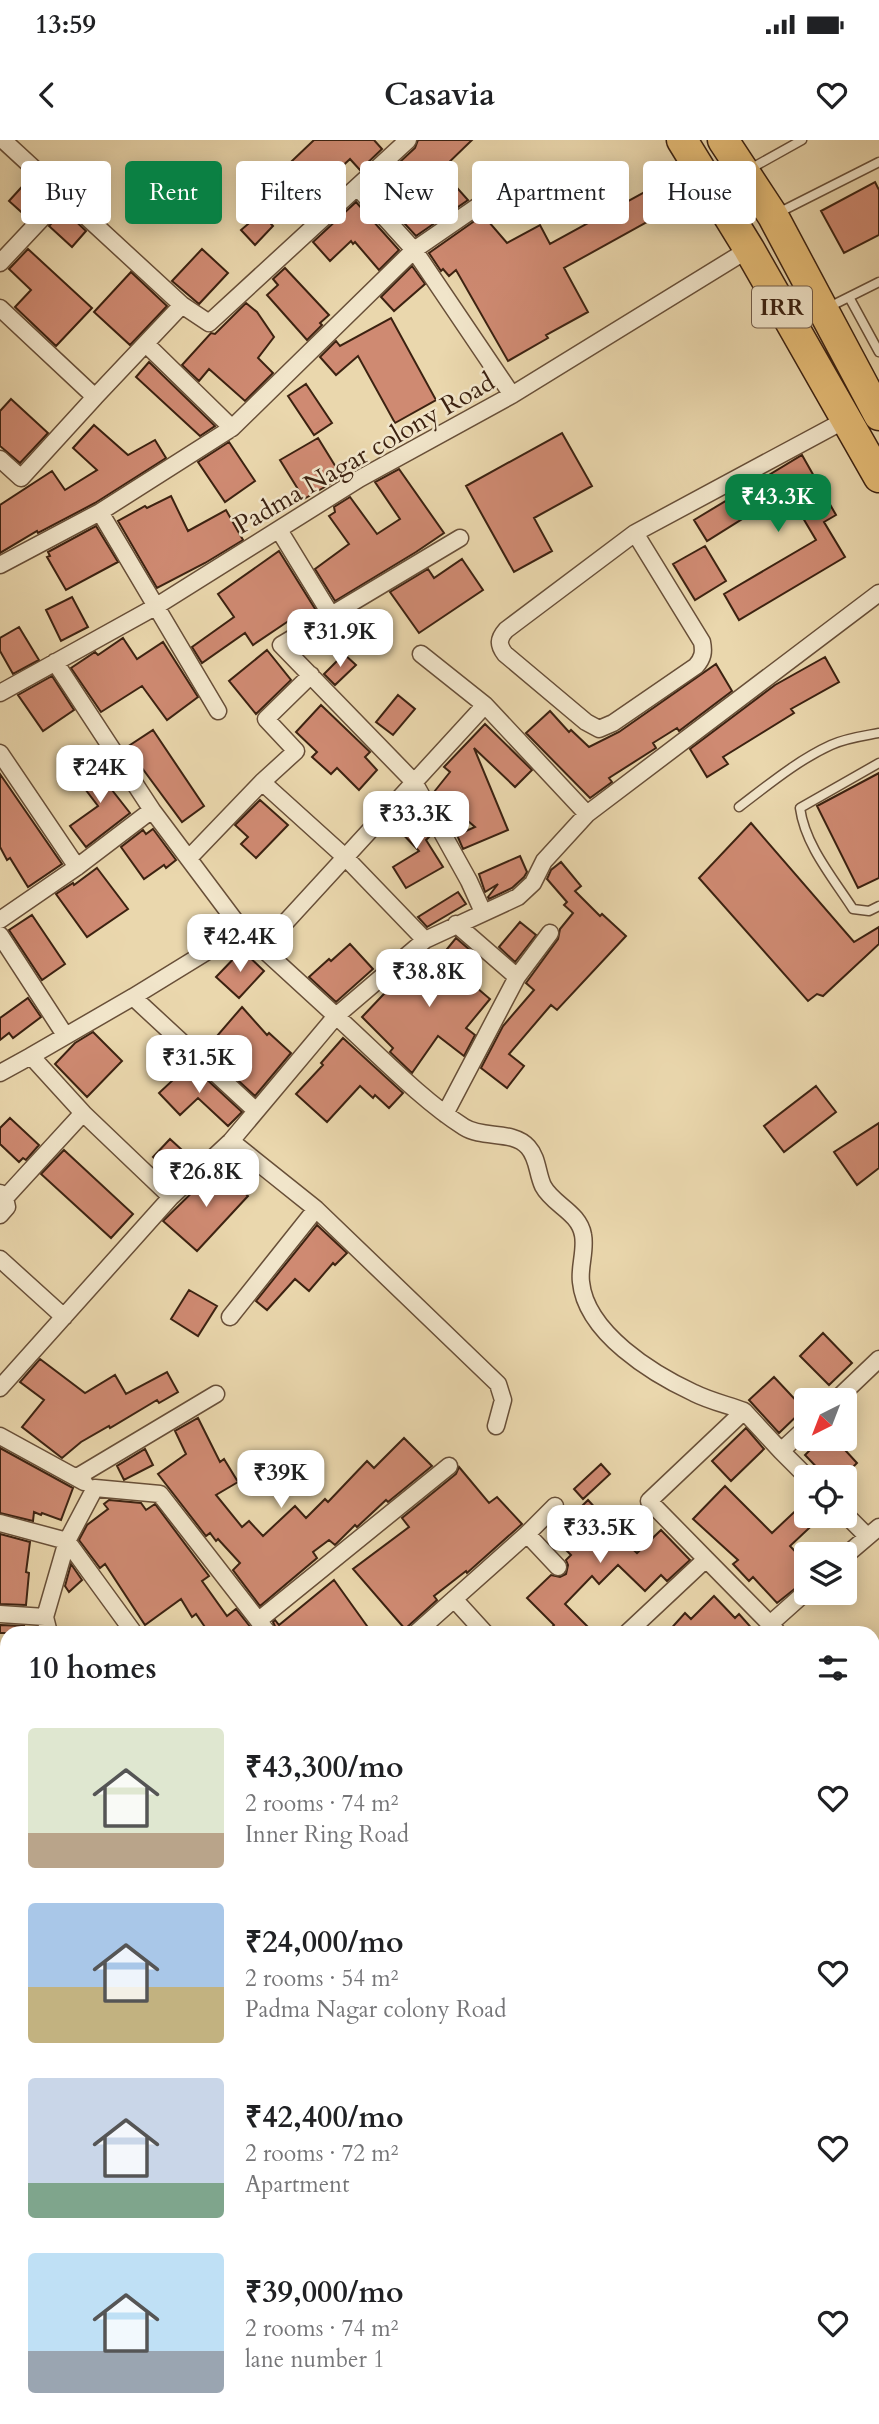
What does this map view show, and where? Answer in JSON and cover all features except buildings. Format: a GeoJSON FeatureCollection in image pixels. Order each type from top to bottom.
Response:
{"type":"FeatureCollection","features":[{"type":"Feature","properties":{"kind":"highway","name":"IRR"},"geometry":{"type":"LineString","coordinates":[[682,140],[749,249],[879,477]]}},
{"type":"Feature","properties":{"kind":"highway","name":"IRR"},"geometry":{"type":"LineString","coordinates":[[723,140],[737,161]]}},
{"type":"Feature","properties":{"kind":"highway","name":"IRR"},"geometry":{"type":"LineString","coordinates":[[756,190],[836,303],[879,415]]}},
{"type":"Feature","properties":{"kind":"street"},"geometry":{"type":"LineString","coordinates":[[3,140],[25,161]]}},
{"type":"Feature","properties":{"kind":"street"},"geometry":{"type":"LineString","coordinates":[[92,224],[182,305],[209,323],[408,140]]}},
{"type":"Feature","properties":{"kind":"street"},"geometry":{"type":"LineString","coordinates":[[357,187],[414,250],[512,395]]}},
{"type":"Feature","properties":{"kind":"street"},"geometry":{"type":"LineString","coordinates":[[0,565],[100,512],[232,428],[414,250],[472,210]]}},
{"type":"Feature","properties":{"kind":"street"},"geometry":{"type":"LineString","coordinates":[[0,263],[37,224]]}},
{"type":"Feature","properties":{"kind":"street","name":"Padma Nagar colony Road"},"geometry":{"type":"LineString","coordinates":[[0,692],[155,607],[359,479],[512,395],[749,249]]}},
{"type":"Feature","properties":{"kind":"street"},"geometry":{"type":"LineString","coordinates":[[0,459],[20,478],[182,305]]}},
{"type":"Feature","properties":{"kind":"street"},"geometry":{"type":"LineString","coordinates":[[0,308],[95,397]]}},
{"type":"Feature","properties":{"kind":"street"},"geometry":{"type":"LineString","coordinates":[[146,344],[232,428]]}},
{"type":"Feature","properties":{"kind":"street"},"geometry":{"type":"LineString","coordinates":[[635,533],[702,642],[704,650],[701,661],[696,666],[613,723],[599,729],[586,723],[505,654],[499,647],[499,641],[506,631],[635,533],[847,419]]}},
{"type":"Feature","properties":{"kind":"street"},"geometry":{"type":"LineString","coordinates":[[100,512],[218,711]]}},
{"type":"Feature","properties":{"kind":"street"},"geometry":{"type":"LineString","coordinates":[[279,530],[331,615]]}},
{"type":"Feature","properties":{"kind":"street"},"geometry":{"type":"LineString","coordinates":[[460,538],[281,645],[414,782],[469,881],[483,912]]}},
{"type":"Feature","properties":{"kind":"street"},"geometry":{"type":"LineString","coordinates":[[0,1388],[171,1197],[230,1141],[336,1016],[425,940],[518,897],[533,883],[544,861],[587,814],[879,593]]}},
{"type":"Feature","properties":{"kind":"street"},"geometry":{"type":"LineString","coordinates":[[421,654],[485,705],[587,814]]}},
{"type":"Feature","properties":{"kind":"street"},"geometry":{"type":"LineString","coordinates":[[55,662],[152,810],[242,930],[445,1114],[468,1129],[482,1134],[518,1139],[528,1147],[535,1156],[544,1188],[575,1217],[583,1235],[581,1284],[591,1311],[605,1331],[635,1359],[695,1394],[744,1411],[795,1465]]}},
{"type":"Feature","properties":{"kind":"street"},"geometry":{"type":"LineString","coordinates":[[190,858],[262,782],[296,751],[266,719],[311,675]]}},
{"type":"Feature","properties":{"kind":"street"},"geometry":{"type":"LineString","coordinates":[[261,948],[485,705]]}},
{"type":"Feature","properties":{"kind":"street"},"geometry":{"type":"LineString","coordinates":[[0,753],[77,867]]}},
{"type":"Feature","properties":{"kind":"street"},"geometry":{"type":"LineString","coordinates":[[262,782],[345,857],[425,940]]}},
{"type":"Feature","properties":{"kind":"street"},"geometry":{"type":"LineString","coordinates":[[0,920],[77,867],[152,810]]}},
{"type":"Feature","properties":{"kind":"street"},"geometry":{"type":"LineString","coordinates":[[456,924],[517,977]]}},
{"type":"Feature","properties":{"kind":"street"},"geometry":{"type":"LineString","coordinates":[[0,1073],[133,997],[242,930]]}},
{"type":"Feature","properties":{"kind":"street"},"geometry":{"type":"LineString","coordinates":[[445,1114],[517,977],[550,933]]}},
{"type":"Feature","properties":{"kind":"street"},"geometry":{"type":"LineString","coordinates":[[0,935],[65,1035]]}},
{"type":"Feature","properties":{"kind":"street"},"geometry":{"type":"LineString","coordinates":[[133,997],[255,1110]]}},
{"type":"Feature","properties":{"kind":"street"},"geometry":{"type":"LineString","coordinates":[[31,1056],[83,1113],[171,1197]]}},
{"type":"Feature","properties":{"kind":"street"},"geometry":{"type":"LineString","coordinates":[[0,1215],[7,1208],[2,1195],[83,1113]]}},
{"type":"Feature","properties":{"kind":"street"},"geometry":{"type":"LineString","coordinates":[[230,1141],[316,1209],[498,1384],[503,1400],[496,1426]]}},
{"type":"Feature","properties":{"kind":"street"},"geometry":{"type":"LineString","coordinates":[[230,1317],[316,1209]]}},
{"type":"Feature","properties":{"kind":"street"},"geometry":{"type":"LineString","coordinates":[[0,1259],[64,1317]]}},
{"type":"Feature","properties":{"kind":"street"},"geometry":{"type":"LineString","coordinates":[[849,1388],[879,1359]]}},
{"type":"Feature","properties":{"kind":"street"},"geometry":{"type":"LineString","coordinates":[[77,1477],[216,1394]]}},
{"type":"Feature","properties":{"kind":"street"},"geometry":{"type":"LineString","coordinates":[[744,1411],[649,1501],[772,1626]]}},
{"type":"Feature","properties":{"kind":"street"},"geometry":{"type":"LineString","coordinates":[[0,1436],[96,1488],[160,1494],[263,1626],[449,1466]]}},
{"type":"Feature","properties":{"kind":"street"},"geometry":{"type":"LineString","coordinates":[[781,1451],[794,1439]]}},
{"type":"Feature","properties":{"kind":"street"},"geometry":{"type":"LineString","coordinates":[[0,1614],[47,1625],[67,1541],[96,1488]]}},
{"type":"Feature","properties":{"kind":"street"},"geometry":{"type":"LineString","coordinates":[[424,1626],[555,1506]]}},
{"type":"Feature","properties":{"kind":"street"},"geometry":{"type":"LineString","coordinates":[[857,1522],[873,1532],[857,1546]]}},
{"type":"Feature","properties":{"kind":"street"},"geometry":{"type":"LineString","coordinates":[[0,1523],[67,1541],[129,1626]]}},
{"type":"Feature","properties":{"kind":"street"},"geometry":{"type":"LineString","coordinates":[[527,1534],[558,1567]]}},
{"type":"Feature","properties":{"kind":"street"},"geometry":{"type":"LineString","coordinates":[[634,1626],[706,1559]]}},
{"type":"Feature","properties":{"kind":"street"},"geometry":{"type":"LineString","coordinates":[[454,1599],[479,1626]]}},
{"type":"Feature","properties":{"kind":"street"},"geometry":{"type":"LineString","coordinates":[[776,1626],[795,1605]]}},
{"type":"Feature","properties":{"kind":"lane"},"geometry":{"type":"LineString","coordinates":[[756,165],[802,140]]}},
{"type":"Feature","properties":{"kind":"lane"},"geometry":{"type":"LineString","coordinates":[[773,216],[879,162]]}},
{"type":"Feature","properties":{"kind":"lane"},"geometry":{"type":"LineString","coordinates":[[879,282],[836,303],[879,352]]}},
{"type":"Feature","properties":{"kind":"lane"},"geometry":{"type":"LineString","coordinates":[[739,807],[779,777],[830,745],[879,733]]}},
{"type":"Feature","properties":{"kind":"lane"},"geometry":{"type":"LineString","coordinates":[[879,763],[800,808],[801,818],[816,852],[853,909],[869,911],[879,906]]}}]}
